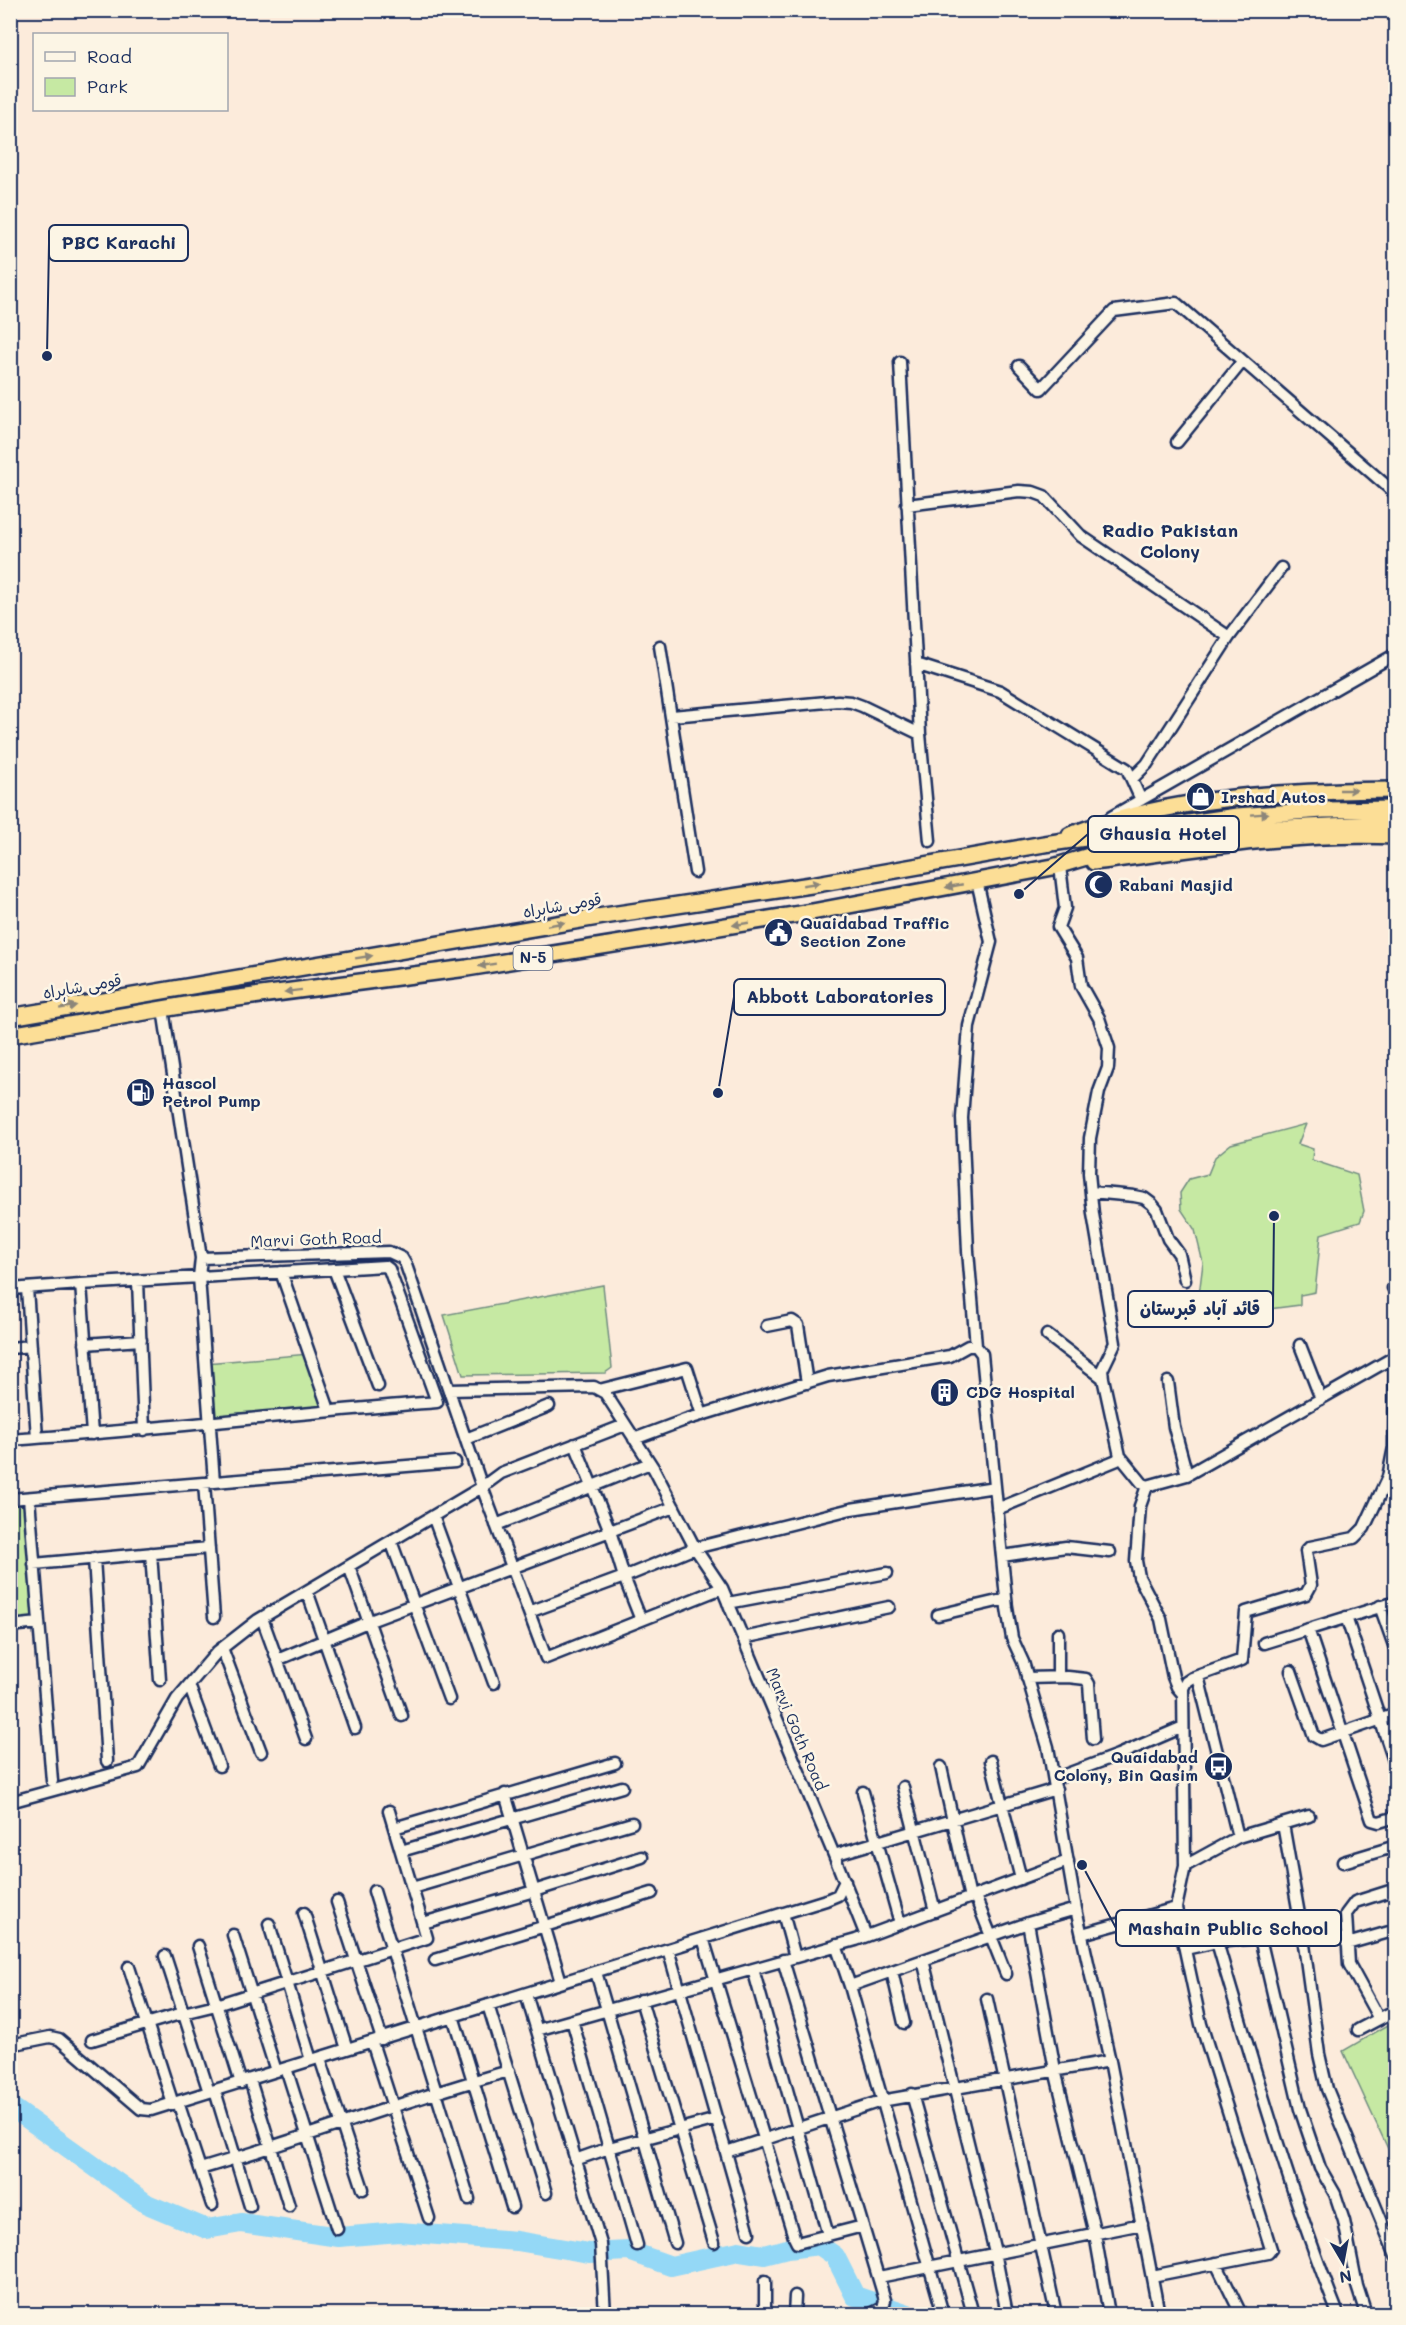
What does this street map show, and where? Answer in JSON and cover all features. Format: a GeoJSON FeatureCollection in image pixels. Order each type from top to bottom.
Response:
{"type":"FeatureCollection","features":[{"type":"Feature","properties":{"kind":"highway"},"geometry":{"type":"LineString","coordinates":[[1044,844],[1101,823],[1177,806],[1310,790],[1395,790]]}},
{"type":"Feature","properties":{"kind":"highway","name":"N-5"},"geometry":{"type":"LineString","coordinates":[[10,1035],[163,1009],[477,967],[812,912],[1056,867],[1118,841],[1237,816],[1323,810],[1395,809]]}},
{"type":"Feature","properties":{"kind":"highway","name":"N-5"},"geometry":{"type":"LineString","coordinates":[[1118,841],[1241,830],[1395,824]]}},
{"type":"Feature","properties":{"kind":"highway"},"geometry":{"type":"LineString","coordinates":[[1056,867],[1244,842],[1322,837],[1395,836]]}},
{"type":"Feature","properties":{"kind":"highway","name":"قومی شاہراہ"},"geometry":{"type":"LineString","coordinates":[[10,1017],[604,916],[811,885],[1044,844],[1118,841]]}},
{"type":"Feature","properties":{"kind":"street"},"geometry":{"type":"LineString","coordinates":[[1019,366],[1041,389],[1114,311],[1176,303],[1395,494]]}},
{"type":"Feature","properties":{"kind":"street"},"geometry":{"type":"LineString","coordinates":[[900,362],[920,734],[930,841]]}},
{"type":"Feature","properties":{"kind":"street"},"geometry":{"type":"LineString","coordinates":[[1177,442],[1242,362]]}},
{"type":"Feature","properties":{"kind":"street"},"geometry":{"type":"LineString","coordinates":[[908,505],[1019,491],[1044,496],[1081,536],[1229,637]]}},
{"type":"Feature","properties":{"kind":"street"},"geometry":{"type":"LineString","coordinates":[[1132,779],[1147,764],[1229,637],[1281,568]]}},
{"type":"Feature","properties":{"kind":"street"},"geometry":{"type":"LineString","coordinates":[[660,646],[695,872]]}},
{"type":"Feature","properties":{"kind":"street"},"geometry":{"type":"LineString","coordinates":[[1101,823],[1395,654]]}},
{"type":"Feature","properties":{"kind":"street"},"geometry":{"type":"LineString","coordinates":[[916,664],[1000,691],[1127,770],[1141,800]]}},
{"type":"Feature","properties":{"kind":"street"},"geometry":{"type":"LineString","coordinates":[[672,716],[851,702],[920,734]]}},
{"type":"Feature","properties":{"kind":"street"},"geometry":{"type":"LineString","coordinates":[[1056,867],[1065,908],[1058,927],[1077,958],[1081,986],[1100,1018],[1109,1048],[1108,1068],[1099,1092],[1090,1138],[1091,1192],[1115,1342],[1102,1370],[1120,1456],[1147,1486],[1187,1475],[1395,1357]]}},
{"type":"Feature","properties":{"kind":"street"},"geometry":{"type":"LineString","coordinates":[[977,881],[992,942],[969,1026],[962,1118],[976,1346],[982,1354],[1006,1599],[1012,1638],[1028,1678],[1048,1747],[1076,1909],[1110,2061],[1159,2314]]}},
{"type":"Feature","properties":{"kind":"street"},"geometry":{"type":"LineString","coordinates":[[163,1009],[201,1258],[199,1277],[210,1424],[209,1548],[214,1617]]}},
{"type":"Feature","properties":{"kind":"street"},"geometry":{"type":"LineString","coordinates":[[1091,1192],[1134,1196],[1144,1198],[1152,1204],[1157,1210],[1168,1239],[1179,1254],[1185,1280]]}},
{"type":"Feature","properties":{"kind":"street","name":"Marvi Goth Road"},"geometry":{"type":"LineString","coordinates":[[201,1258],[395,1253],[406,1265],[482,1487],[546,1658],[641,1620]]}},
{"type":"Feature","properties":{"kind":"street"},"geometry":{"type":"LineString","coordinates":[[10,1289],[385,1266],[389,1269],[437,1402],[329,1410],[144,1430],[10,1440]]}},
{"type":"Feature","properties":{"kind":"street"},"geometry":{"type":"LineString","coordinates":[[334,1269],[378,1386]]}},
{"type":"Feature","properties":{"kind":"street"},"geometry":{"type":"LineString","coordinates":[[281,1272],[329,1410]]}},
{"type":"Feature","properties":{"kind":"street"},"geometry":{"type":"LineString","coordinates":[[138,1281],[144,1430]]}},
{"type":"Feature","properties":{"kind":"street"},"geometry":{"type":"LineString","coordinates":[[81,1284],[92,1434]]}},
{"type":"Feature","properties":{"kind":"street"},"geometry":{"type":"LineString","coordinates":[[27,1288],[37,1438]]}},
{"type":"Feature","properties":{"kind":"street"},"geometry":{"type":"LineString","coordinates":[[767,1326],[792,1322],[798,1325],[807,1383]]}},
{"type":"Feature","properties":{"kind":"street"},"geometry":{"type":"LineString","coordinates":[[1047,1335],[1103,1378]]}},
{"type":"Feature","properties":{"kind":"street"},"geometry":{"type":"LineString","coordinates":[[85,1344],[141,1340]]}},
{"type":"Feature","properties":{"kind":"street"},"geometry":{"type":"LineString","coordinates":[[1300,1345],[1321,1399]]}},
{"type":"Feature","properties":{"kind":"street"},"geometry":{"type":"LineString","coordinates":[[10,1348],[32,1346]]}},
{"type":"Feature","properties":{"kind":"street"},"geometry":{"type":"LineString","coordinates":[[634,1439],[702,1415],[828,1376],[950,1356],[968,1346],[976,1346]]}},
{"type":"Feature","properties":{"kind":"street"},"geometry":{"type":"LineString","coordinates":[[1152,2276],[1268,2253],[1271,2249],[1201,2024],[1176,1908],[1185,1866],[1183,1694],[1186,1682],[1242,1660],[1246,1612],[1306,1594],[1311,1585],[1306,1551],[1310,1547],[1354,1538],[1364,1528],[1393,1468],[1395,1357]]}},
{"type":"Feature","properties":{"kind":"street"},"geometry":{"type":"LineString","coordinates":[[449,1390],[594,1387],[599,1390],[687,1368],[690,1370],[702,1415]]}},
{"type":"Feature","properties":{"kind":"street"},"geometry":{"type":"LineString","coordinates":[[1168,1382],[1174,1427],[1187,1475]]}},
{"type":"Feature","properties":{"kind":"street","name":"Marvi Goth Road"},"geometry":{"type":"LineString","coordinates":[[599,1390],[605,1393],[650,1463],[695,1548],[722,1588],[866,1936]]}},
{"type":"Feature","properties":{"kind":"street"},"geometry":{"type":"LineString","coordinates":[[466,1439],[549,1406]]}},
{"type":"Feature","properties":{"kind":"street"},"geometry":{"type":"LineString","coordinates":[[10,1802],[138,1767],[177,1699],[222,1648],[262,1618],[482,1487],[501,1473],[625,1425]]}},
{"type":"Feature","properties":{"kind":"street"},"geometry":{"type":"LineString","coordinates":[[575,1444],[610,1531],[624,1577],[641,1620],[722,1588]]}},
{"type":"Feature","properties":{"kind":"street"},"geometry":{"type":"LineString","coordinates":[[997,1509],[1117,1460],[1120,1456]]}},
{"type":"Feature","properties":{"kind":"street"},"geometry":{"type":"LineString","coordinates":[[10,1499],[455,1462]]}},
{"type":"Feature","properties":{"kind":"street"},"geometry":{"type":"LineString","coordinates":[[496,1525],[650,1463]]}},
{"type":"Feature","properties":{"kind":"street"},"geometry":{"type":"LineString","coordinates":[[1147,1486],[1140,1506],[1136,1561],[1140,1577],[1161,1619],[1173,1677],[1183,1694]]}},
{"type":"Feature","properties":{"kind":"street"},"geometry":{"type":"LineString","coordinates":[[529,1612],[695,1548],[851,1509],[995,1487]]}},
{"type":"Feature","properties":{"kind":"street"},"geometry":{"type":"LineString","coordinates":[[29,1498],[52,1781]]}},
{"type":"Feature","properties":{"kind":"street"},"geometry":{"type":"LineString","coordinates":[[277,1660],[370,1621],[674,1507]]}},
{"type":"Feature","properties":{"kind":"street"},"geometry":{"type":"LineString","coordinates":[[433,1516],[494,1683]]}},
{"type":"Feature","properties":{"kind":"street"},"geometry":{"type":"LineString","coordinates":[[392,1541],[449,1699]]}},
{"type":"Feature","properties":{"kind":"street"},"geometry":{"type":"LineString","coordinates":[[1002,1557],[1066,1547],[1110,1552]]}},
{"type":"Feature","properties":{"kind":"street"},"geometry":{"type":"LineString","coordinates":[[34,1564],[209,1548]]}},
{"type":"Feature","properties":{"kind":"street"},"geometry":{"type":"LineString","coordinates":[[151,1553],[160,1680]]}},
{"type":"Feature","properties":{"kind":"street"},"geometry":{"type":"LineString","coordinates":[[94,1558],[107,1761]]}},
{"type":"Feature","properties":{"kind":"street"},"geometry":{"type":"LineString","coordinates":[[349,1566],[402,1716]]}},
{"type":"Feature","properties":{"kind":"street"},"geometry":{"type":"LineString","coordinates":[[728,1603],[887,1573]]}},
{"type":"Feature","properties":{"kind":"street"},"geometry":{"type":"LineString","coordinates":[[307,1591],[355,1728]]}},
{"type":"Feature","properties":{"kind":"street"},"geometry":{"type":"LineString","coordinates":[[938,1615],[1006,1599]]}},
{"type":"Feature","properties":{"kind":"street"},"geometry":{"type":"LineString","coordinates":[[1264,1643],[1395,1602]]}},
{"type":"Feature","properties":{"kind":"street"},"geometry":{"type":"LineString","coordinates":[[1380,1606],[1395,1651]]}},
{"type":"Feature","properties":{"kind":"street"},"geometry":{"type":"LineString","coordinates":[[743,1638],[889,1607]]}},
{"type":"Feature","properties":{"kind":"street"},"geometry":{"type":"LineString","coordinates":[[1346,1617],[1395,1767]]}},
{"type":"Feature","properties":{"kind":"street"},"geometry":{"type":"LineString","coordinates":[[262,1618],[306,1739]]}},
{"type":"Feature","properties":{"kind":"street"},"geometry":{"type":"LineString","coordinates":[[10,1626],[39,1623]]}},
{"type":"Feature","properties":{"kind":"street"},"geometry":{"type":"LineString","coordinates":[[1308,1629],[1372,1820],[1379,1822],[1395,1817]]}},
{"type":"Feature","properties":{"kind":"street"},"geometry":{"type":"LineString","coordinates":[[1058,1633],[1058,1676]]}},
{"type":"Feature","properties":{"kind":"street"},"geometry":{"type":"LineString","coordinates":[[222,1648],[261,1752]]}},
{"type":"Feature","properties":{"kind":"street"},"geometry":{"type":"LineString","coordinates":[[1291,1671],[1314,1736],[1321,1740],[1395,1714]]}},
{"type":"Feature","properties":{"kind":"street"},"geometry":{"type":"LineString","coordinates":[[1028,1678],[1058,1676],[1088,1681],[1093,1739]]}},
{"type":"Feature","properties":{"kind":"street"},"geometry":{"type":"LineString","coordinates":[[1198,1676],[1238,1838]]}},
{"type":"Feature","properties":{"kind":"street"},"geometry":{"type":"LineString","coordinates":[[189,1685],[219,1766]]}},
{"type":"Feature","properties":{"kind":"street"},"geometry":{"type":"LineString","coordinates":[[834,1855],[1003,1806],[1183,1727]]}},
{"type":"Feature","properties":{"kind":"street"},"geometry":{"type":"LineString","coordinates":[[991,1761],[1021,1879]]}},
{"type":"Feature","properties":{"kind":"street"},"geometry":{"type":"LineString","coordinates":[[394,1828],[615,1763]]}},
{"type":"Feature","properties":{"kind":"street"},"geometry":{"type":"LineString","coordinates":[[941,1767],[973,1897],[1006,1974]]}},
{"type":"Feature","properties":{"kind":"street"},"geometry":{"type":"LineString","coordinates":[[401,1851],[622,1786]]}},
{"type":"Feature","properties":{"kind":"street"},"geometry":{"type":"LineString","coordinates":[[903,1787],[935,1911]]}},
{"type":"Feature","properties":{"kind":"street"},"geometry":{"type":"LineString","coordinates":[[863,1792],[900,1923]]}},
{"type":"Feature","properties":{"kind":"street"},"geometry":{"type":"LineString","coordinates":[[505,1794],[561,1982]]}},
{"type":"Feature","properties":{"kind":"street"},"geometry":{"type":"LineString","coordinates":[[92,2040],[216,2005],[427,1938],[389,1811]]}},
{"type":"Feature","properties":{"kind":"street"},"geometry":{"type":"LineString","coordinates":[[1185,1866],[1238,1838],[1309,1816]]}},
{"type":"Feature","properties":{"kind":"street"},"geometry":{"type":"LineString","coordinates":[[412,1888],[632,1822]]}},
{"type":"Feature","properties":{"kind":"street"},"geometry":{"type":"LineString","coordinates":[[1283,1824],[1303,1937],[1319,2054],[1327,2089],[1395,2256]]}},
{"type":"Feature","properties":{"kind":"street"},"geometry":{"type":"LineString","coordinates":[[1343,1862],[1395,1846]]}},
{"type":"Feature","properties":{"kind":"street"},"geometry":{"type":"LineString","coordinates":[[423,1923],[642,1857]]}},
{"type":"Feature","properties":{"kind":"street"},"geometry":{"type":"LineString","coordinates":[[537,2030],[866,1936],[1068,1861]]}},
{"type":"Feature","properties":{"kind":"street"},"geometry":{"type":"LineString","coordinates":[[10,2045],[50,2037],[59,2039],[141,2109],[151,2110],[838,1895],[845,1881]]}},
{"type":"Feature","properties":{"kind":"street"},"geometry":{"type":"LineString","coordinates":[[1379,2019],[1349,1964],[1346,1914],[1355,1902],[1395,1889]]}},
{"type":"Feature","properties":{"kind":"street"},"geometry":{"type":"LineString","coordinates":[[374,1891],[469,2199]]}},
{"type":"Feature","properties":{"kind":"street"},"geometry":{"type":"LineString","coordinates":[[435,1960],[652,1893]]}},
{"type":"Feature","properties":{"kind":"street"},"geometry":{"type":"LineString","coordinates":[[338,1902],[357,1959],[394,2107],[429,2218]]}},
{"type":"Feature","properties":{"kind":"street"},"geometry":{"type":"LineString","coordinates":[[1082,1934],[1176,1908]]}},
{"type":"Feature","properties":{"kind":"street"},"geometry":{"type":"LineString","coordinates":[[850,1986],[1028,1923],[1076,1909]]}},
{"type":"Feature","properties":{"kind":"street"},"geometry":{"type":"LineString","coordinates":[[304,1912],[346,2049]]}},
{"type":"Feature","properties":{"kind":"street"},"geometry":{"type":"LineString","coordinates":[[783,1913],[795,1957]]}},
{"type":"Feature","properties":{"kind":"street"},"geometry":{"type":"LineString","coordinates":[[1028,1923],[1055,2070],[1095,2234],[1109,2314]]}},
{"type":"Feature","properties":{"kind":"street"},"geometry":{"type":"LineString","coordinates":[[269,1924],[288,1983],[342,2125],[363,2189]]}},
{"type":"Feature","properties":{"kind":"street"},"geometry":{"type":"LineString","coordinates":[[1347,1944],[1395,1930]]}},
{"type":"Feature","properties":{"kind":"street"},"geometry":{"type":"LineString","coordinates":[[233,1935],[252,1994],[308,2136],[337,2229]]}},
{"type":"Feature","properties":{"kind":"street"},"geometry":{"type":"LineString","coordinates":[[1185,1949],[1217,1942],[1279,1936]]}},
{"type":"Feature","properties":{"kind":"street"},"geometry":{"type":"LineString","coordinates":[[704,1938],[797,2243],[863,2226]]}},
{"type":"Feature","properties":{"kind":"street"},"geometry":{"type":"LineString","coordinates":[[1260,1938],[1300,2109],[1320,2168],[1335,2194],[1344,2221],[1357,2286],[1366,2314]]}},
{"type":"Feature","properties":{"kind":"street"},"geometry":{"type":"LineString","coordinates":[[1217,1942],[1303,2221],[1338,2314]]}},
{"type":"Feature","properties":{"kind":"street"},"geometry":{"type":"LineString","coordinates":[[836,1945],[850,1986],[943,2314]]}},
{"type":"Feature","properties":{"kind":"street"},"geometry":{"type":"LineString","coordinates":[[198,1946],[216,2005],[272,2148],[289,2206]]}},
{"type":"Feature","properties":{"kind":"street"},"geometry":{"type":"LineString","coordinates":[[668,1949],[749,2233]]}},
{"type":"Feature","properties":{"kind":"street"},"geometry":{"type":"LineString","coordinates":[[165,1956],[183,2013],[237,2158],[250,2206]]}},
{"type":"Feature","properties":{"kind":"street"},"geometry":{"type":"LineString","coordinates":[[783,1960],[879,2277],[884,2304],[871,2314]]}},
{"type":"Feature","properties":{"kind":"street"},"geometry":{"type":"LineString","coordinates":[[923,1960],[995,2252],[1007,2314]]}},
{"type":"Feature","properties":{"kind":"street"},"geometry":{"type":"LineString","coordinates":[[129,1967],[212,2205]]}},
{"type":"Feature","properties":{"kind":"street"},"geometry":{"type":"LineString","coordinates":[[753,1969],[828,2235]]}},
{"type":"Feature","properties":{"kind":"street"},"geometry":{"type":"LineString","coordinates":[[892,1971],[904,2023]]}},
{"type":"Feature","properties":{"kind":"street"},"geometry":{"type":"LineString","coordinates":[[596,1972],[675,2243]]}},
{"type":"Feature","properties":{"kind":"street"},"geometry":{"type":"LineString","coordinates":[[526,1994],[601,2244],[605,2314]]}},
{"type":"Feature","properties":{"kind":"street"},"geometry":{"type":"LineString","coordinates":[[987,1999],[1056,2314]]}},
{"type":"Feature","properties":{"kind":"street"},"geometry":{"type":"LineString","coordinates":[[641,2000],[714,2242]]}},
{"type":"Feature","properties":{"kind":"street"},"geometry":{"type":"LineString","coordinates":[[488,2005],[546,2193]]}},
{"type":"Feature","properties":{"kind":"street"},"geometry":{"type":"LineString","coordinates":[[1358,2030],[1395,2010]]}},
{"type":"Feature","properties":{"kind":"street"},"geometry":{"type":"LineString","coordinates":[[453,2016],[512,2206]]}},
{"type":"Feature","properties":{"kind":"street"},"geometry":{"type":"LineString","coordinates":[[572,2020],[637,2244]]}},
{"type":"Feature","properties":{"kind":"street"},"geometry":{"type":"LineString","coordinates":[[726,2152],[881,2101],[1110,2061]]}},
{"type":"Feature","properties":{"kind":"street"},"geometry":{"type":"LineString","coordinates":[[200,2169],[272,2148],[508,2071]]}},
{"type":"Feature","properties":{"kind":"street"},"geometry":{"type":"LineString","coordinates":[[912,2094],[973,2314]]}},
{"type":"Feature","properties":{"kind":"street"},"geometry":{"type":"LineString","coordinates":[[575,2160],[609,2148],[717,2119]]}},
{"type":"Feature","properties":{"kind":"street"},"geometry":{"type":"LineString","coordinates":[[879,2277],[1142,2224]]}},
{"type":"Feature","properties":{"kind":"street"},"geometry":{"type":"LineString","coordinates":[[1216,2263],[1241,2314]]}},
{"type":"Feature","properties":{"kind":"street"},"geometry":{"type":"LineString","coordinates":[[765,2281],[765,2314]]}},
{"type":"Feature","properties":{"kind":"street"},"geometry":{"type":"LineString","coordinates":[[794,2314],[795,2296]]}},
{"type":"Feature","properties":{"kind":"green space"},"geometry":{"type":"Polygon","coordinates":[[[1306,1124],[1298,1144],[1313,1149],[1312,1160],[1357,1175],[1364,1211],[1360,1222],[1321,1234],[1315,1292],[1300,1295],[1300,1305],[1261,1310],[1199,1295],[1203,1263],[1195,1230],[1181,1209],[1180,1193],[1189,1179],[1208,1174],[1215,1157],[1231,1144],[1306,1124]]]}},
{"type":"Feature","properties":{"kind":"green space"},"geometry":{"type":"Polygon","coordinates":[[[603,1285],[612,1368],[605,1373],[463,1375],[444,1315],[603,1285]]]}},
{"type":"Feature","properties":{"kind":"green space"},"geometry":{"type":"Polygon","coordinates":[[[309,1354],[329,1410],[210,1424],[206,1363],[309,1354]]]}},
{"type":"Feature","properties":{"kind":"green space"},"geometry":{"type":"Polygon","coordinates":[[[29,1498],[39,1623],[11,1626],[11,1499],[29,1498]]]}},
{"type":"Feature","properties":{"kind":"green space"},"geometry":{"type":"Polygon","coordinates":[[[1395,2021],[1395,2164],[1343,2051],[1395,2021]]]}},
{"type":"Feature","properties":{"kind":"waterway"},"geometry":{"type":"LineString","coordinates":[[10,2106],[147,2204],[207,2229],[241,2223],[339,2237],[399,2232],[517,2241],[589,2253],[629,2251],[671,2266],[739,2251],[764,2255],[819,2245],[835,2256],[855,2296],[908,2314]]}},
{"type":"Feature","properties":{"kind":"railway"},"geometry":{"type":"LineString","coordinates":[[1376,10],[1396,21]]}},
{"type":"Feature","properties":{"kind":"place","name":"PBC Karachi"},"geometry":{"type":"Point","coordinates":[47,356]}},
{"type":"Feature","properties":{"kind":"place","name":"Irshad Autos"},"geometry":{"type":"Point","coordinates":[1200,797]}},
{"type":"Feature","properties":{"kind":"place","name":"Rabani Masjid"},"geometry":{"type":"Point","coordinates":[1098,885]}},
{"type":"Feature","properties":{"kind":"place","name":"Ghausia Hotel"},"geometry":{"type":"Point","coordinates":[1019,894]}},
{"type":"Feature","properties":{"kind":"place","name":"Quaidabad Traffic Section Zone"},"geometry":{"type":"Point","coordinates":[779,932]}},
{"type":"Feature","properties":{"kind":"place","name":"Hascol Petrol Pump"},"geometry":{"type":"Point","coordinates":[141,1092]}},
{"type":"Feature","properties":{"kind":"place","name":"Abbott Laboratories"},"geometry":{"type":"Point","coordinates":[718,1093]}},
{"type":"Feature","properties":{"kind":"place","name":"قائد آباد قبرستان"},"geometry":{"type":"Point","coordinates":[1274,1216]}},
{"type":"Feature","properties":{"kind":"place","name":"CDG Hospital"},"geometry":{"type":"Point","coordinates":[945,1392]}},
{"type":"Feature","properties":{"kind":"place","name":"Quaidabad Colony, Bin Qasim"},"geometry":{"type":"Point","coordinates":[1219,1766]}},
{"type":"Feature","properties":{"kind":"place","name":"Mashain Public School"},"geometry":{"type":"Point","coordinates":[1082,1865]}},
{"type":"Feature","properties":{"kind":"district","name":"Radio Pakistan Colony"},"geometry":{"type":"Point","coordinates":[1170,541]}}]}
